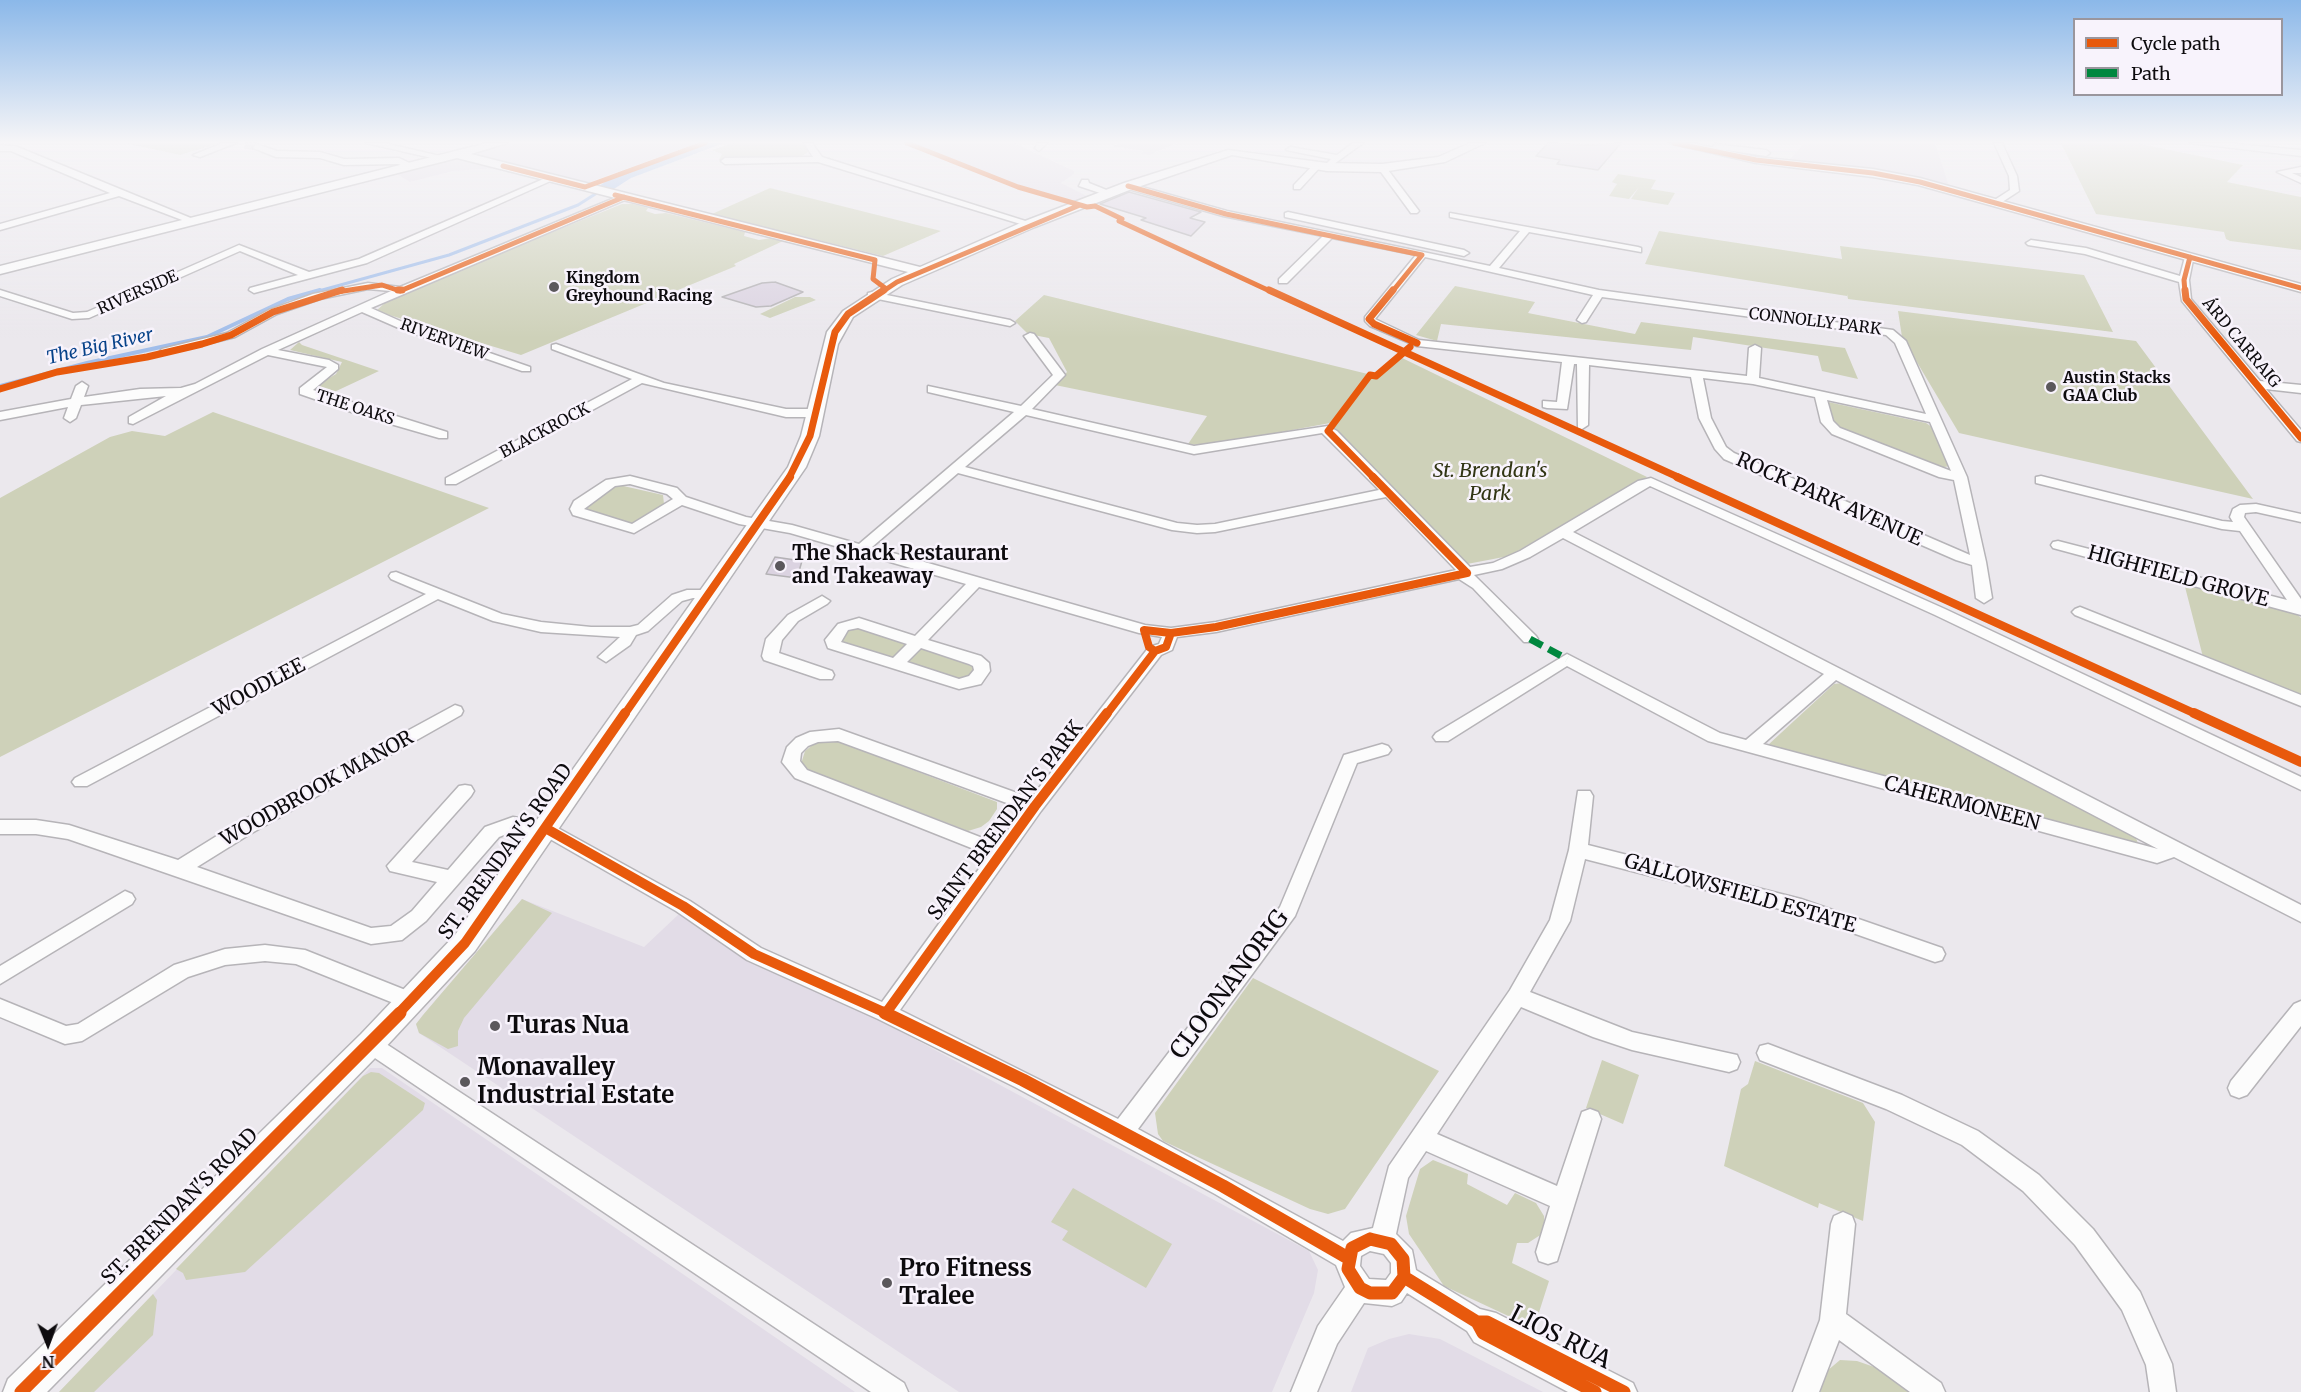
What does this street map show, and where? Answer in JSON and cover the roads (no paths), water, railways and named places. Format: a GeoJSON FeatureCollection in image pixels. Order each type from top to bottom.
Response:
{"type":"FeatureCollection","features":[{"type":"Feature","properties":{"kind":"main road"},"geometry":{"type":"LineString","coordinates":[[1,269],[245,208]]}},
{"type":"Feature","properties":{"kind":"main road"},"geometry":{"type":"LineString","coordinates":[[668,208],[919,271]]}},
{"type":"Feature","properties":{"kind":"main road","name":"ST. BRENDAN'S ROAD"},"geometry":{"type":"LineString","coordinates":[[21,1392],[371,1043],[465,943],[547,829],[771,505],[805,450],[835,332],[848,314],[879,292],[919,271],[1071,208]]}},
{"type":"Feature","properties":{"kind":"main road"},"geometry":{"type":"LineString","coordinates":[[2017,208],[2301,288]]}},
{"type":"Feature","properties":{"kind":"main road"},"geometry":{"type":"LineString","coordinates":[[875,260],[873,279],[879,292]]}},
{"type":"Feature","properties":{"kind":"street"},"geometry":{"type":"LineString","coordinates":[[0,227],[67,208]]}},
{"type":"Feature","properties":{"kind":"street"},"geometry":{"type":"LineString","coordinates":[[159,208],[193,221]]}},
{"type":"Feature","properties":{"kind":"street"},"geometry":{"type":"LineString","coordinates":[[254,290],[363,261],[485,208]]}},
{"type":"Feature","properties":{"kind":"street"},"geometry":{"type":"LineString","coordinates":[[133,420],[182,392],[199,387],[266,351],[400,291],[598,208]]}},
{"type":"Feature","properties":{"kind":"street"},"geometry":{"type":"LineString","coordinates":[[978,208],[1030,224]]}},
{"type":"Feature","properties":{"kind":"street","name":"CONNOLLY PARK"},"geometry":{"type":"LineString","coordinates":[[1205,208],[1599,293],[1889,332],[1900,341],[1936,420]]}},
{"type":"Feature","properties":{"kind":"street"},"geometry":{"type":"LineString","coordinates":[[1226,214],[1235,208]]}},
{"type":"Feature","properties":{"kind":"street"},"geometry":{"type":"LineString","coordinates":[[1269,212],[1352,227],[1464,253]]}},
{"type":"Feature","properties":{"kind":"street"},"geometry":{"type":"LineString","coordinates":[[1453,215],[1638,250]]}},
{"type":"Feature","properties":{"kind":"street"},"geometry":{"type":"LineString","coordinates":[[1340,237],[1352,227]]}},
{"type":"Feature","properties":{"kind":"street"},"geometry":{"type":"LineString","coordinates":[[1491,271],[1527,229]]}},
{"type":"Feature","properties":{"kind":"street"},"geometry":{"type":"LineString","coordinates":[[1283,281],[1329,235]]}},
{"type":"Feature","properties":{"kind":"street","name":"ÁRD CARRAIG"},"geometry":{"type":"LineString","coordinates":[[2031,243],[2086,251],[2184,280]]}},
{"type":"Feature","properties":{"kind":"street","name":"RIVERSIDE"},"geometry":{"type":"LineString","coordinates":[[0,293],[72,316],[89,315],[242,249],[308,275]]}},
{"type":"Feature","properties":{"kind":"street"},"geometry":{"type":"LineString","coordinates":[[1422,255],[1369,319],[1374,324],[1417,343],[1568,362],[1753,380],[1936,420],[1960,477],[1979,562],[1984,598]]}},
{"type":"Feature","properties":{"kind":"street","name":"ÁRD CARRAIG"},"geometry":{"type":"LineString","coordinates":[[2190,257],[2184,280],[2186,299],[2301,438]]}},
{"type":"Feature","properties":{"kind":"street"},"geometry":{"type":"LineString","coordinates":[[166,351],[231,335],[273,312],[317,296],[368,286],[390,286],[400,291]]}},
{"type":"Feature","properties":{"kind":"street"},"geometry":{"type":"LineString","coordinates":[[879,292],[1010,323]]}},
{"type":"Feature","properties":{"kind":"street"},"geometry":{"type":"LineString","coordinates":[[1582,320],[1599,293]]}},
{"type":"Feature","properties":{"kind":"street","name":"RIVERVIEW"},"geometry":{"type":"LineString","coordinates":[[363,308],[405,327],[526,369]]}},
{"type":"Feature","properties":{"kind":"street"},"geometry":{"type":"LineString","coordinates":[[861,549],[1024,410],[1059,375],[1030,336]]}},
{"type":"Feature","properties":{"kind":"street"},"geometry":{"type":"LineString","coordinates":[[556,347],[639,380],[786,413],[816,413]]}},
{"type":"Feature","properties":{"kind":"street","name":"CONNOLLY PARK"},"geometry":{"type":"LineString","coordinates":[[1753,380],[1755,348]]}},
{"type":"Feature","properties":{"kind":"street","name":"THE OAKS"},"geometry":{"type":"LineString","coordinates":[[266,351],[329,363],[334,367],[304,391],[443,435]]}},
{"type":"Feature","properties":{"kind":"street"},"geometry":{"type":"LineString","coordinates":[[1547,404],[1563,406],[1568,362]]}},
{"type":"Feature","properties":{"kind":"street"},"geometry":{"type":"LineString","coordinates":[[1582,424],[1583,363]]}},
{"type":"Feature","properties":{"kind":"street","name":"ROCK PARK AVENUE"},"geometry":{"type":"LineString","coordinates":[[1697,375],[1705,418],[1721,449],[1729,456],[1961,557],[1979,562]]}},
{"type":"Feature","properties":{"kind":"street","name":"BLACKROCK"},"geometry":{"type":"LineString","coordinates":[[451,481],[639,380]]}},
{"type":"Feature","properties":{"kind":"street"},"geometry":{"type":"LineString","coordinates":[[2257,384],[2301,389]]}},
{"type":"Feature","properties":{"kind":"street"},"geometry":{"type":"LineString","coordinates":[[70,418],[82,386]]}},
{"type":"Feature","properties":{"kind":"street"},"geometry":{"type":"LineString","coordinates":[[932,389],[1194,450],[1324,429],[1333,434],[1465,574],[1530,639]]}},
{"type":"Feature","properties":{"kind":"street"},"geometry":{"type":"LineString","coordinates":[[0,416],[140,393],[182,392]]}},
{"type":"Feature","properties":{"kind":"street"},"geometry":{"type":"LineString","coordinates":[[1820,395],[1827,422],[1836,431],[1944,474],[1960,477]]}},
{"type":"Feature","properties":{"kind":"street"},"geometry":{"type":"LineString","coordinates":[[954,468],[1177,527],[1197,529],[1215,528],[1388,492]]}},
{"type":"Feature","properties":{"kind":"street"},"geometry":{"type":"LineString","coordinates":[[681,500],[634,529],[578,512],[577,509],[579,504],[621,480],[672,491],[681,500],[757,524],[782,526],[1144,630],[1171,633],[1216,627],[1497,566],[1525,554],[1643,484],[1651,482],[1940,612],[2301,784]]}},
{"type":"Feature","properties":{"kind":"street"},"geometry":{"type":"LineString","coordinates":[[2041,480],[2222,525],[2242,527]]}},
{"type":"Feature","properties":{"kind":"street"},"geometry":{"type":"LineString","coordinates":[[771,505],[777,510],[782,526]]}},
{"type":"Feature","properties":{"kind":"street"},"geometry":{"type":"LineString","coordinates":[[2242,527],[2237,517],[2240,509],[2256,508],[2301,518]]}},
{"type":"Feature","properties":{"kind":"street","name":"HIGHFIELD GROVE"},"geometry":{"type":"LineString","coordinates":[[2242,527],[2300,608]]}},
{"type":"Feature","properties":{"kind":"street"},"geometry":{"type":"LineString","coordinates":[[1561,531],[2301,914]]}},
{"type":"Feature","properties":{"kind":"street","name":"HIGHFIELD GROVE"},"geometry":{"type":"LineString","coordinates":[[2058,545],[2300,608]]}},
{"type":"Feature","properties":{"kind":"street"},"geometry":{"type":"LineString","coordinates":[[396,576],[498,618],[541,627],[591,632],[631,632],[643,628],[677,598],[692,593],[708,594]]}},
{"type":"Feature","properties":{"kind":"street"},"geometry":{"type":"LineString","coordinates":[[896,664],[975,583]]}},
{"type":"Feature","properties":{"kind":"street","name":"WOODLEE"},"geometry":{"type":"LineString","coordinates":[[81,782],[436,594]]}},
{"type":"Feature","properties":{"kind":"street"},"geometry":{"type":"LineString","coordinates":[[822,601],[793,618],[774,639],[770,656],[826,675]]}},
{"type":"Feature","properties":{"kind":"street"},"geometry":{"type":"LineString","coordinates":[[2080,612],[2301,702]]}},
{"type":"Feature","properties":{"kind":"street"},"geometry":{"type":"LineString","coordinates":[[859,623],[918,641],[975,660],[981,663],[982,671],[975,680],[959,684],[834,645],[833,640],[843,627],[859,623]]}},
{"type":"Feature","properties":{"kind":"street"},"geometry":{"type":"LineString","coordinates":[[1144,630],[1149,646],[1155,651]]}},
{"type":"Feature","properties":{"kind":"street"},"geometry":{"type":"LineString","coordinates":[[606,657],[624,642],[631,632]]}},
{"type":"Feature","properties":{"kind":"street","name":"SAINT BRENDAN'S PARK"},"geometry":{"type":"LineString","coordinates":[[886,1013],[1035,806],[1149,663],[1155,651],[1166,647],[1171,633]]}},
{"type":"Feature","properties":{"kind":"street","name":"CAHERMONEEN"},"geometry":{"type":"LineString","coordinates":[[1442,737],[1567,659],[1714,737],[2157,856],[2167,853],[2171,846]]}},
{"type":"Feature","properties":{"kind":"street"},"geometry":{"type":"LineString","coordinates":[[1749,747],[1835,673]]}},
{"type":"Feature","properties":{"kind":"street","name":"WOODBROOK MANOR"},"geometry":{"type":"LineString","coordinates":[[180,868],[243,829],[455,711]]}},
{"type":"Feature","properties":{"kind":"street"},"geometry":{"type":"LineString","coordinates":[[1002,853],[801,774],[793,766],[793,751],[808,738],[824,734],[839,735],[1035,806]]}},
{"type":"Feature","properties":{"kind":"street","name":"CLOONANORIG"},"geometry":{"type":"LineString","coordinates":[[1122,1133],[1139,1107],[1288,911],[1350,759],[1382,750]]}},
{"type":"Feature","properties":{"kind":"street"},"geometry":{"type":"LineString","coordinates":[[452,878],[397,866],[465,791]]}},
{"type":"Feature","properties":{"kind":"street"},"geometry":{"type":"LineString","coordinates":[[1382,1240],[1397,1174],[1517,996],[1560,921],[1578,850],[1584,796]]}},
{"type":"Feature","properties":{"kind":"street"},"geometry":{"type":"LineString","coordinates":[[0,827],[36,827],[69,832],[180,868],[371,936],[395,934],[419,916],[492,832],[513,824],[547,829],[683,906],[754,954],[886,1013],[1023,1080],[1223,1186],[1348,1258]]}},
{"type":"Feature","properties":{"kind":"street","name":"GALLOWSFIELD ESTATE"},"geometry":{"type":"LineString","coordinates":[[1578,850],[1801,907],[1935,954]]}},
{"type":"Feature","properties":{"kind":"street"},"geometry":{"type":"LineString","coordinates":[[0,976],[125,899]]}},
{"type":"Feature","properties":{"kind":"street"},"geometry":{"type":"LineString","coordinates":[[0,1008],[65,1035],[82,1032],[181,971],[225,957],[265,953],[298,956],[411,1000]]}},
{"type":"Feature","properties":{"kind":"street"},"geometry":{"type":"LineString","coordinates":[[1517,996],[1601,1032],[1729,1062]]}},
{"type":"Feature","properties":{"kind":"street"},"geometry":{"type":"LineString","coordinates":[[2239,1088],[2301,1010]]}},
{"type":"Feature","properties":{"kind":"street"},"geometry":{"type":"LineString","coordinates":[[371,1043],[895,1392]]}},
{"type":"Feature","properties":{"kind":"street"},"geometry":{"type":"LineString","coordinates":[[1768,1053],[1894,1102],[1970,1138],[2031,1183],[2084,1237],[2131,1301],[2159,1364],[2163,1392]]}},
{"type":"Feature","properties":{"kind":"street"},"geometry":{"type":"LineString","coordinates":[[1548,1252],[1590,1119]]}},
{"type":"Feature","properties":{"kind":"street"},"geometry":{"type":"LineString","coordinates":[[1420,1137],[1565,1201]]}},
{"type":"Feature","properties":{"kind":"street"},"geometry":{"type":"LineString","coordinates":[[1806,1392],[1833,1320],[1843,1224]]}},
{"type":"Feature","properties":{"kind":"street"},"geometry":{"type":"LineString","coordinates":[[1370,1239],[1382,1240],[1398,1251],[1403,1259],[1404,1277],[1392,1293],[1370,1293],[1360,1288],[1353,1280],[1348,1258],[1352,1248],[1360,1242],[1370,1239]]}},
{"type":"Feature","properties":{"kind":"street","name":"LIOS RUA"},"geometry":{"type":"LineString","coordinates":[[1404,1277],[1477,1322],[1483,1333],[1595,1392]]}},
{"type":"Feature","properties":{"kind":"street"},"geometry":{"type":"LineString","coordinates":[[1304,1392],[1327,1335],[1360,1288]]}},
{"type":"Feature","properties":{"kind":"street"},"geometry":{"type":"LineString","coordinates":[[1833,1320],[1932,1392]]}},
{"type":"Feature","properties":{"kind":"street","name":"LIOS RUA"},"geometry":{"type":"LineString","coordinates":[[1477,1322],[1487,1322],[1624,1392]]}},
{"type":"Feature","properties":{"kind":"waterway"},"geometry":{"type":"LineString","coordinates":[[315,292],[449,255],[570,208]]}},
{"type":"Feature","properties":{"kind":"waterway","name":"The Big River"},"geometry":{"type":"LineString","coordinates":[[0,386],[87,363],[207,337],[288,299],[320,290]]}},
{"type":"Feature","properties":{"kind":"place","name":"Kingdom Greyhound Racing"},"geometry":{"type":"Point","coordinates":[554,287]}},
{"type":"Feature","properties":{"kind":"place","name":"Austin Stacks GAA Club"},"geometry":{"type":"Point","coordinates":[2051,387]}},
{"type":"Feature","properties":{"kind":"place","name":"The Shack Restaurant and Takeaway"},"geometry":{"type":"Point","coordinates":[780,566]}},
{"type":"Feature","properties":{"kind":"place","name":"Turas Nua"},"geometry":{"type":"Point","coordinates":[495,1026]}},
{"type":"Feature","properties":{"kind":"place","name":"Monavalley Industrial Estate"},"geometry":{"type":"Point","coordinates":[465,1082]}},
{"type":"Feature","properties":{"kind":"place","name":"Pro Fitness Tralee"},"geometry":{"type":"Point","coordinates":[887,1283]}},
{"type":"Feature","properties":{"kind":"park label","name":"St. Brendan's Park"},"geometry":{"type":"Point","coordinates":[1490,482]}}]}
